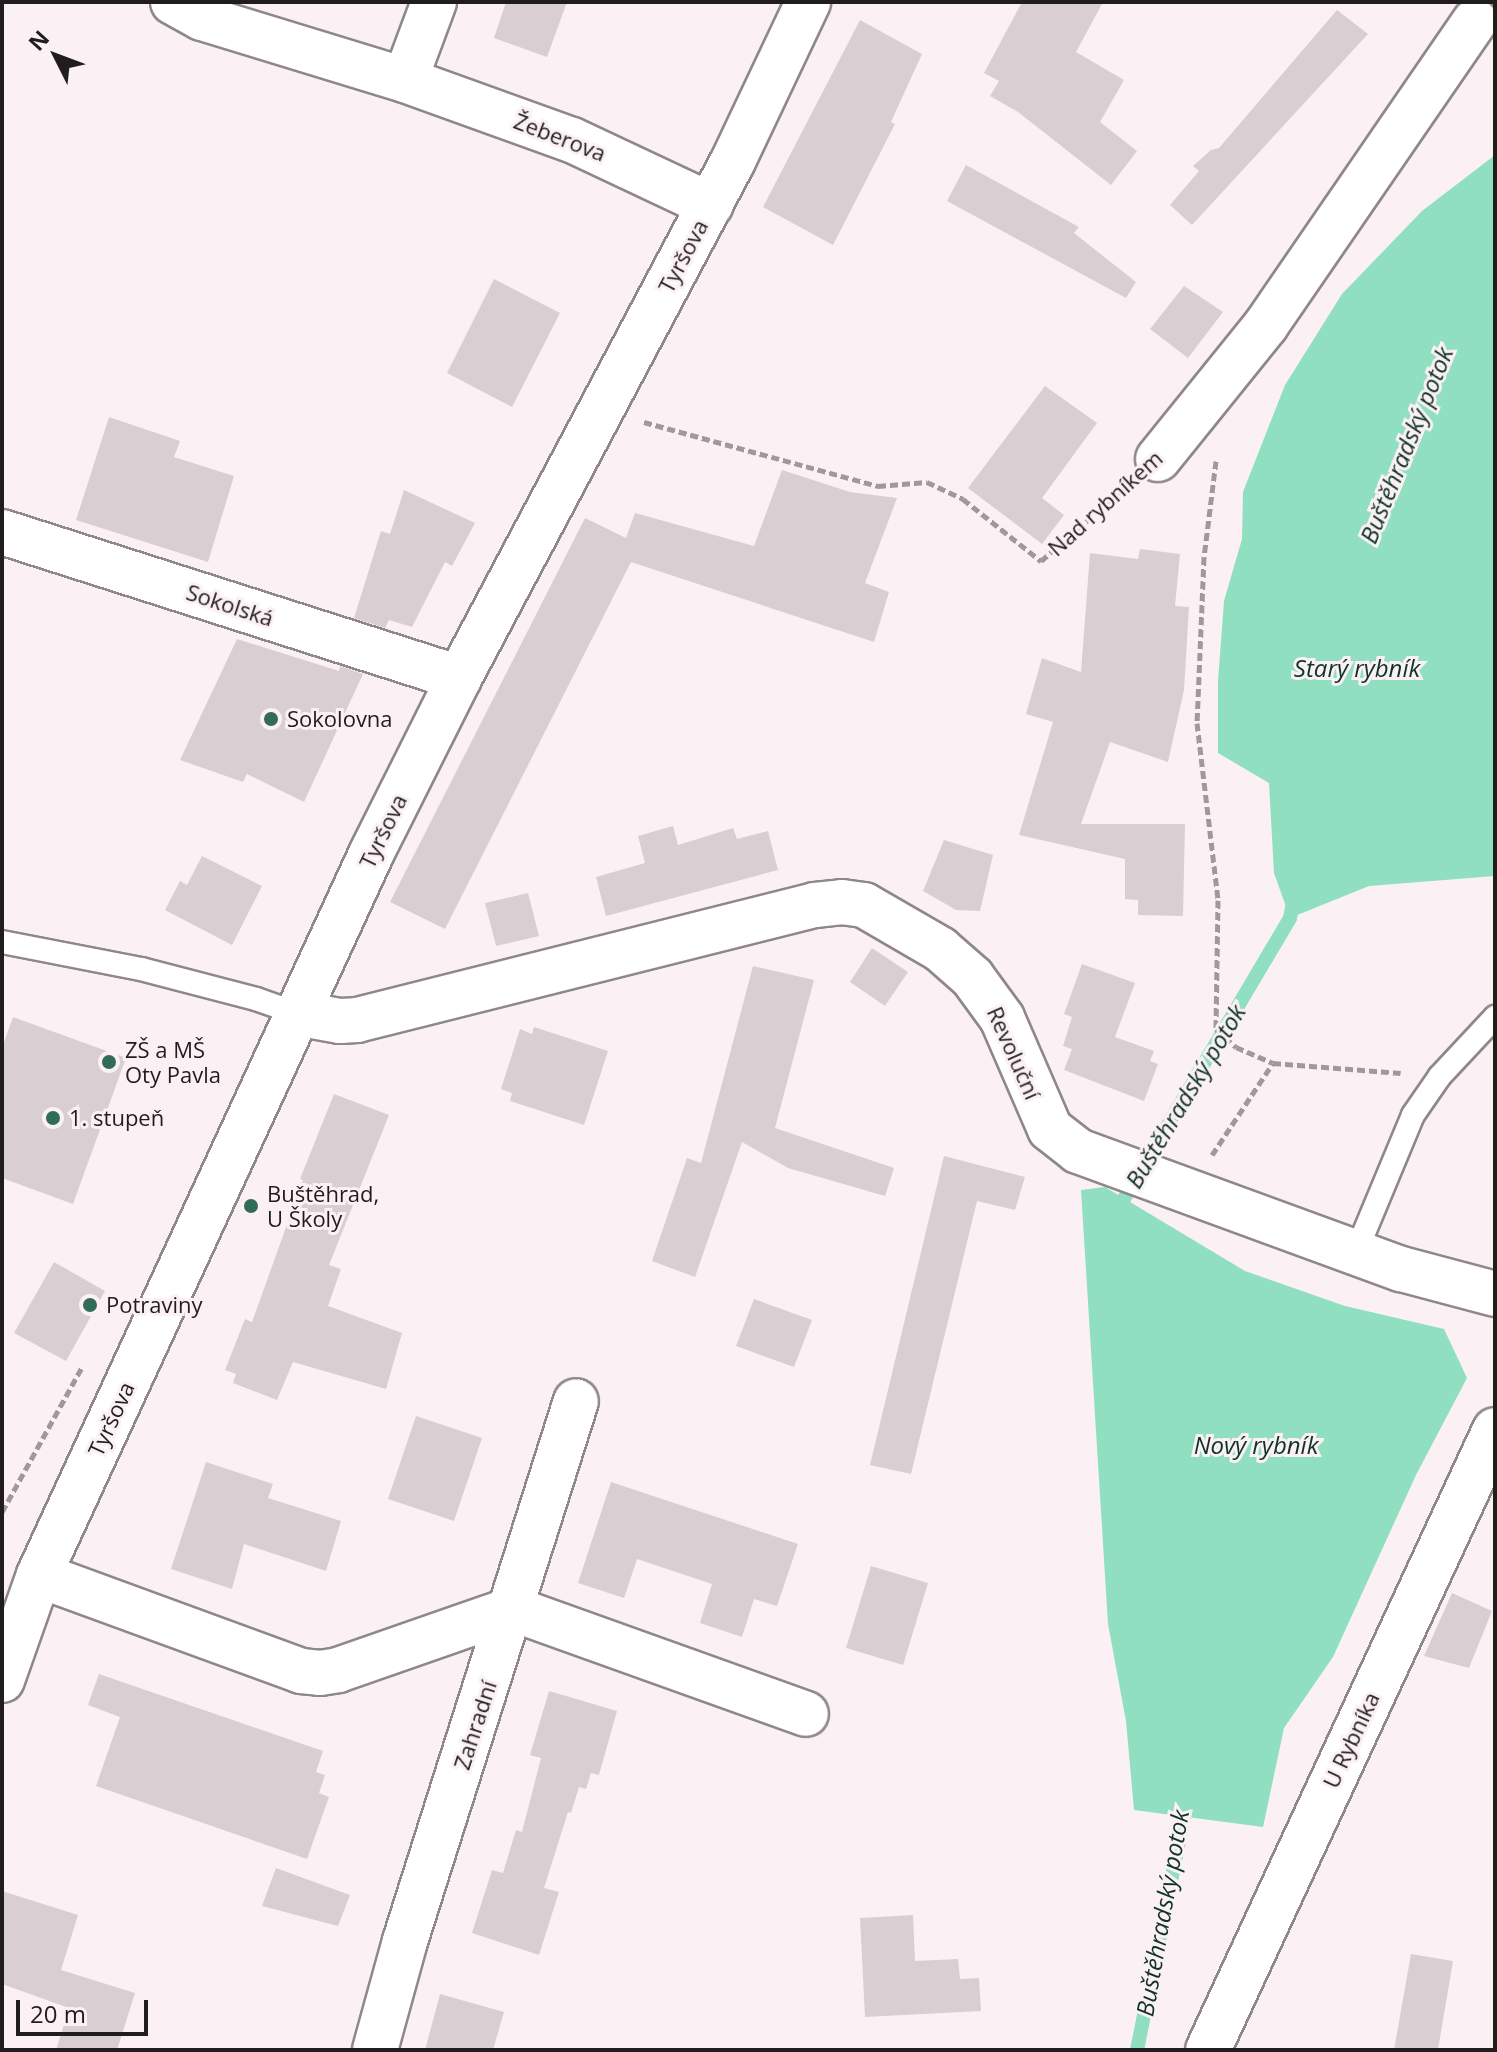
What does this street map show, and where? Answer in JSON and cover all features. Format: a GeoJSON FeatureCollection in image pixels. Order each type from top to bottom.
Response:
{"type":"FeatureCollection","features":[{"type":"Feature","properties":{"kind":"street","name":"Žeberova"},"geometry":{"type":"LineString","coordinates":[[173,2],[202,18],[405,80],[572,140],[710,205]]}},
{"type":"Feature","properties":{"kind":"street"},"geometry":{"type":"LineString","coordinates":[[405,80],[434,2]]}},
{"type":"Feature","properties":{"kind":"street","name":"Tyršova"},"geometry":{"type":"LineString","coordinates":[[2,1680],[39,1575],[296,1013],[459,678],[710,205],[808,2]]}},
{"type":"Feature","properties":{"kind":"street","name":"Nad rybníkem"},"geometry":{"type":"LineString","coordinates":[[1158,459],[1266,325],[1482,19]]}},
{"type":"Feature","properties":{"kind":"street","name":"Sokolská"},"geometry":{"type":"LineString","coordinates":[[2,532],[459,678]]}},
{"type":"Feature","properties":{"kind":"street","name":"Revoluční"},"geometry":{"type":"LineString","coordinates":[[296,1013],[331,1020],[357,1020],[815,905],[842,902],[864,905],[940,949],[972,977],[1002,1018],[1045,1121],[1078,1151],[1177,1190],[1434,1280],[1495,1294]]}},
{"type":"Feature","properties":{"kind":"street","name":"Zahradní"},"geometry":{"type":"LineString","coordinates":[[375,2050],[405,1941],[513,1609],[576,1401]]}},
{"type":"Feature","properties":{"kind":"street","name":"U Rybníka"},"geometry":{"type":"LineString","coordinates":[[1208,2050],[1495,1430]]}},
{"type":"Feature","properties":{"kind":"street"},"geometry":{"type":"LineString","coordinates":[[2,1621],[39,1575],[301,1671],[320,1673],[338,1670],[513,1609],[806,1714]]}},
{"type":"Feature","properties":{"kind":"lane"},"geometry":{"type":"LineString","coordinates":[[2,942],[141,969],[256,999],[296,1013]]}},
{"type":"Feature","properties":{"kind":"lane"},"geometry":{"type":"LineString","coordinates":[[1356,1252],[1413,1115],[1440,1076],[1495,1017]]}},
{"type":"Feature","properties":{"kind":"path","name":"Nad rybníkem"},"geometry":{"type":"LineString","coordinates":[[604,404],[652,426],[878,486],[927,482],[963,499],[1041,561],[1158,459]]}},
{"type":"Feature","properties":{"kind":"path"},"geometry":{"type":"LineString","coordinates":[[1220,452],[1214,466],[1204,557],[1197,723],[1218,900],[1216,1029],[1236,1047],[1273,1063],[1440,1076]]}},
{"type":"Feature","properties":{"kind":"path"},"geometry":{"type":"LineString","coordinates":[[1211,1156],[1273,1063]]}},
{"type":"Feature","properties":{"kind":"water","name":"Starý rybník"},"geometry":{"type":"Polygon","coordinates":[[[1495,155],[1495,876],[1369,886],[1290,918],[1274,873],[1269,783],[1218,753],[1218,681],[1224,601],[1242,539],[1243,492],[1285,385],[1342,294],[1422,211],[1495,155]]]}},
{"type":"Feature","properties":{"kind":"water","name":"Nový rybník"},"geometry":{"type":"Polygon","coordinates":[[[1105,1187],[1245,1271],[1345,1306],[1444,1329],[1467,1378],[1416,1475],[1333,1657],[1284,1728],[1263,1827],[1134,1810],[1126,1721],[1108,1624],[1081,1190],[1105,1187]]]}},
{"type":"Feature","properties":{"kind":"building"},"geometry":{"type":"Polygon","coordinates":[[[506,2],[567,2],[547,57],[494,38],[506,2]]]}},
{"type":"Feature","properties":{"kind":"building"},"geometry":{"type":"Polygon","coordinates":[[[1022,2],[1103,2],[1076,52],[1124,80],[1100,122],[1137,151],[1111,185],[1018,112],[990,96],[999,81],[984,73],[1022,2]]]}},
{"type":"Feature","properties":{"kind":"building"},"geometry":{"type":"Polygon","coordinates":[[[1337,10],[1368,34],[1192,225],[1170,205],[1199,171],[1193,166],[1211,150],[1219,148],[1337,10]]]}},
{"type":"Feature","properties":{"kind":"building"},"geometry":{"type":"Polygon","coordinates":[[[860,20],[922,54],[891,122],[895,124],[833,245],[763,207],[860,20]]]}},
{"type":"Feature","properties":{"kind":"building"},"geometry":{"type":"Polygon","coordinates":[[[966,165],[1079,227],[1074,233],[1136,282],[1126,298],[947,201],[966,165]]]}},
{"type":"Feature","properties":{"kind":"building"},"geometry":{"type":"Polygon","coordinates":[[[494,279],[560,313],[512,407],[447,373],[494,279]]]}},
{"type":"Feature","properties":{"kind":"building"},"geometry":{"type":"Polygon","coordinates":[[[1184,286],[1223,312],[1188,358],[1150,329],[1184,286]]]}},
{"type":"Feature","properties":{"kind":"building"},"geometry":{"type":"Polygon","coordinates":[[[1045,386],[1097,423],[1042,498],[1064,515],[1042,544],[968,488],[1045,386]]]}},
{"type":"Feature","properties":{"kind":"building"},"geometry":{"type":"Polygon","coordinates":[[[109,417],[180,441],[174,457],[234,476],[208,562],[76,520],[109,417]]]}},
{"type":"Feature","properties":{"kind":"building"},"geometry":{"type":"Polygon","coordinates":[[[782,470],[850,492],[897,498],[865,583],[889,592],[874,642],[631,562],[445,929],[390,902],[585,518],[626,538],[635,513],[754,546],[782,470]]]}},
{"type":"Feature","properties":{"kind":"building"},"geometry":{"type":"Polygon","coordinates":[[[404,490],[475,523],[452,566],[445,562],[412,627],[389,620],[385,628],[354,618],[381,531],[390,534],[404,490]]]}},
{"type":"Feature","properties":{"kind":"building"},"geometry":{"type":"Polygon","coordinates":[[[1140,549],[1180,554],[1175,606],[1189,607],[1184,690],[1168,762],[1110,742],[1081,824],[1185,824],[1183,916],[1138,915],[1138,900],[1125,899],[1125,859],[1019,835],[1053,722],[1026,714],[1042,658],[1081,672],[1090,553],[1138,559],[1140,549]]]}},
{"type":"Feature","properties":{"kind":"building","name":"Sokolovna"},"geometry":{"type":"Polygon","coordinates":[[[237,639],[339,671],[340,666],[363,674],[304,802],[247,774],[243,782],[180,760],[237,639]]]}},
{"type":"Feature","properties":{"kind":"building"},"geometry":{"type":"Polygon","coordinates":[[[673,826],[678,845],[733,828],[737,839],[768,831],[778,870],[606,916],[596,877],[645,863],[638,836],[673,826]]]}},
{"type":"Feature","properties":{"kind":"building"},"geometry":{"type":"Polygon","coordinates":[[[944,840],[993,855],[980,911],[956,910],[923,891],[944,840]]]}},
{"type":"Feature","properties":{"kind":"building"},"geometry":{"type":"Polygon","coordinates":[[[202,856],[262,886],[232,945],[165,910],[180,881],[187,885],[202,856]]]}},
{"type":"Feature","properties":{"kind":"building"},"geometry":{"type":"Polygon","coordinates":[[[528,893],[539,936],[496,946],[485,903],[528,893]]]}},
{"type":"Feature","properties":{"kind":"building"},"geometry":{"type":"Polygon","coordinates":[[[872,948],[908,972],[885,1006],[850,982],[872,948]]]}},
{"type":"Feature","properties":{"kind":"building"},"geometry":{"type":"Polygon","coordinates":[[[1082,964],[1135,983],[1115,1037],[1154,1051],[1150,1061],[1158,1064],[1144,1101],[1064,1070],[1072,1049],[1063,1046],[1072,1017],[1064,1014],[1082,964]]]}},
{"type":"Feature","properties":{"kind":"building"},"geometry":{"type":"Polygon","coordinates":[[[753,966],[814,980],[775,1128],[894,1168],[885,1196],[788,1168],[742,1142],[695,1277],[652,1261],[687,1158],[701,1163],[753,966]]]}},
{"type":"Feature","properties":{"kind":"building","name":"1. stupeň"},"geometry":{"type":"Polygon","coordinates":[[[13,1017],[126,1058],[73,1204],[2,1178],[2,1048],[13,1017]]]}},
{"type":"Feature","properties":{"kind":"building"},"geometry":{"type":"Polygon","coordinates":[[[534,1027],[608,1051],[584,1125],[510,1101],[512,1093],[501,1089],[520,1029],[532,1034],[534,1027]]]}},
{"type":"Feature","properties":{"kind":"building"},"geometry":{"type":"Polygon","coordinates":[[[334,1094],[389,1115],[329,1265],[341,1269],[328,1306],[402,1333],[386,1389],[293,1362],[277,1400],[233,1383],[236,1374],[225,1370],[245,1319],[252,1322],[303,1180],[300,1179],[334,1094]]]}},
{"type":"Feature","properties":{"kind":"building"},"geometry":{"type":"Polygon","coordinates":[[[944,1156],[1025,1177],[1015,1210],[977,1201],[911,1474],[870,1465],[944,1156]]]}},
{"type":"Feature","properties":{"kind":"building"},"geometry":{"type":"Polygon","coordinates":[[[54,1262],[105,1291],[66,1361],[14,1333],[54,1262]]]}},
{"type":"Feature","properties":{"kind":"building"},"geometry":{"type":"Polygon","coordinates":[[[754,1299],[812,1320],[794,1367],[736,1346],[754,1299]]]}},
{"type":"Feature","properties":{"kind":"building"},"geometry":{"type":"Polygon","coordinates":[[[416,1416],[482,1438],[454,1521],[388,1499],[416,1416]]]}},
{"type":"Feature","properties":{"kind":"building"},"geometry":{"type":"Polygon","coordinates":[[[206,1462],[273,1484],[268,1498],[341,1521],[326,1571],[244,1544],[232,1589],[171,1569],[206,1462]]]}},
{"type":"Feature","properties":{"kind":"building"},"geometry":{"type":"Polygon","coordinates":[[[611,1482],[798,1544],[777,1606],[754,1599],[742,1637],[700,1623],[712,1584],[637,1559],[624,1598],[578,1583],[611,1482]]]}},
{"type":"Feature","properties":{"kind":"building"},"geometry":{"type":"Polygon","coordinates":[[[871,1566],[928,1583],[903,1665],[846,1648],[871,1566]]]}},
{"type":"Feature","properties":{"kind":"building"},"geometry":{"type":"Polygon","coordinates":[[[1452,1593],[1492,1611],[1469,1668],[1424,1656],[1452,1593]]]}},
{"type":"Feature","properties":{"kind":"building"},"geometry":{"type":"Polygon","coordinates":[[[99,1674],[323,1751],[316,1772],[325,1775],[319,1793],[329,1797],[307,1859],[96,1786],[120,1717],[88,1705],[99,1674]]]}},
{"type":"Feature","properties":{"kind":"building"},"geometry":{"type":"Polygon","coordinates":[[[549,1691],[617,1711],[599,1775],[591,1773],[586,1789],[579,1787],[571,1813],[568,1812],[544,1888],[559,1892],[539,1955],[472,1933],[492,1870],[503,1873],[516,1830],[522,1832],[541,1758],[530,1755],[549,1691]]]}},
{"type":"Feature","properties":{"kind":"building"},"geometry":{"type":"Polygon","coordinates":[[[276,1868],[350,1895],[338,1926],[262,1906],[276,1868]]]}},
{"type":"Feature","properties":{"kind":"building"},"geometry":{"type":"Polygon","coordinates":[[[2,1891],[78,1915],[61,1970],[135,1993],[117,2050],[56,2050],[69,2008],[2,1984],[2,1891]]]}},
{"type":"Feature","properties":{"kind":"building"},"geometry":{"type":"Polygon","coordinates":[[[913,1915],[915,1961],[958,1959],[960,1979],[979,1978],[981,2011],[865,2017],[860,1918],[913,1915]]]}},
{"type":"Feature","properties":{"kind":"building"},"geometry":{"type":"Polygon","coordinates":[[[1411,1954],[1453,1961],[1438,2050],[1394,2050],[1411,1954]]]}},
{"type":"Feature","properties":{"kind":"building"},"geometry":{"type":"Polygon","coordinates":[[[440,1994],[504,2012],[493,2050],[425,2050],[440,1994]]]}},
{"type":"Feature","properties":{"kind":"waterway","name":"Buštěhradský potok"},"geometry":{"type":"LineString","coordinates":[[1119,1218],[1118,1209],[1290,918],[1293,902]]}},
{"type":"Feature","properties":{"kind":"waterway","name":"Buštěhradský potok"},"geometry":{"type":"LineString","coordinates":[[1137,2050],[1184,1817],[1182,1799]]}},
{"type":"Feature","properties":{"kind":"place","name":"Sokolovna"},"geometry":{"type":"Point","coordinates":[271,719]}},
{"type":"Feature","properties":{"kind":"place","name":"ZŠ a MŠ Oty Pavla"},"geometry":{"type":"Point","coordinates":[109,1062]}},
{"type":"Feature","properties":{"kind":"place","name":"1. stupeň"},"geometry":{"type":"Point","coordinates":[53,1118]}},
{"type":"Feature","properties":{"kind":"place","name":"Buštěhrad, U Školy"},"geometry":{"type":"Point","coordinates":[251,1206]}},
{"type":"Feature","properties":{"kind":"place","name":"Potraviny"},"geometry":{"type":"Point","coordinates":[90,1305]}}]}
